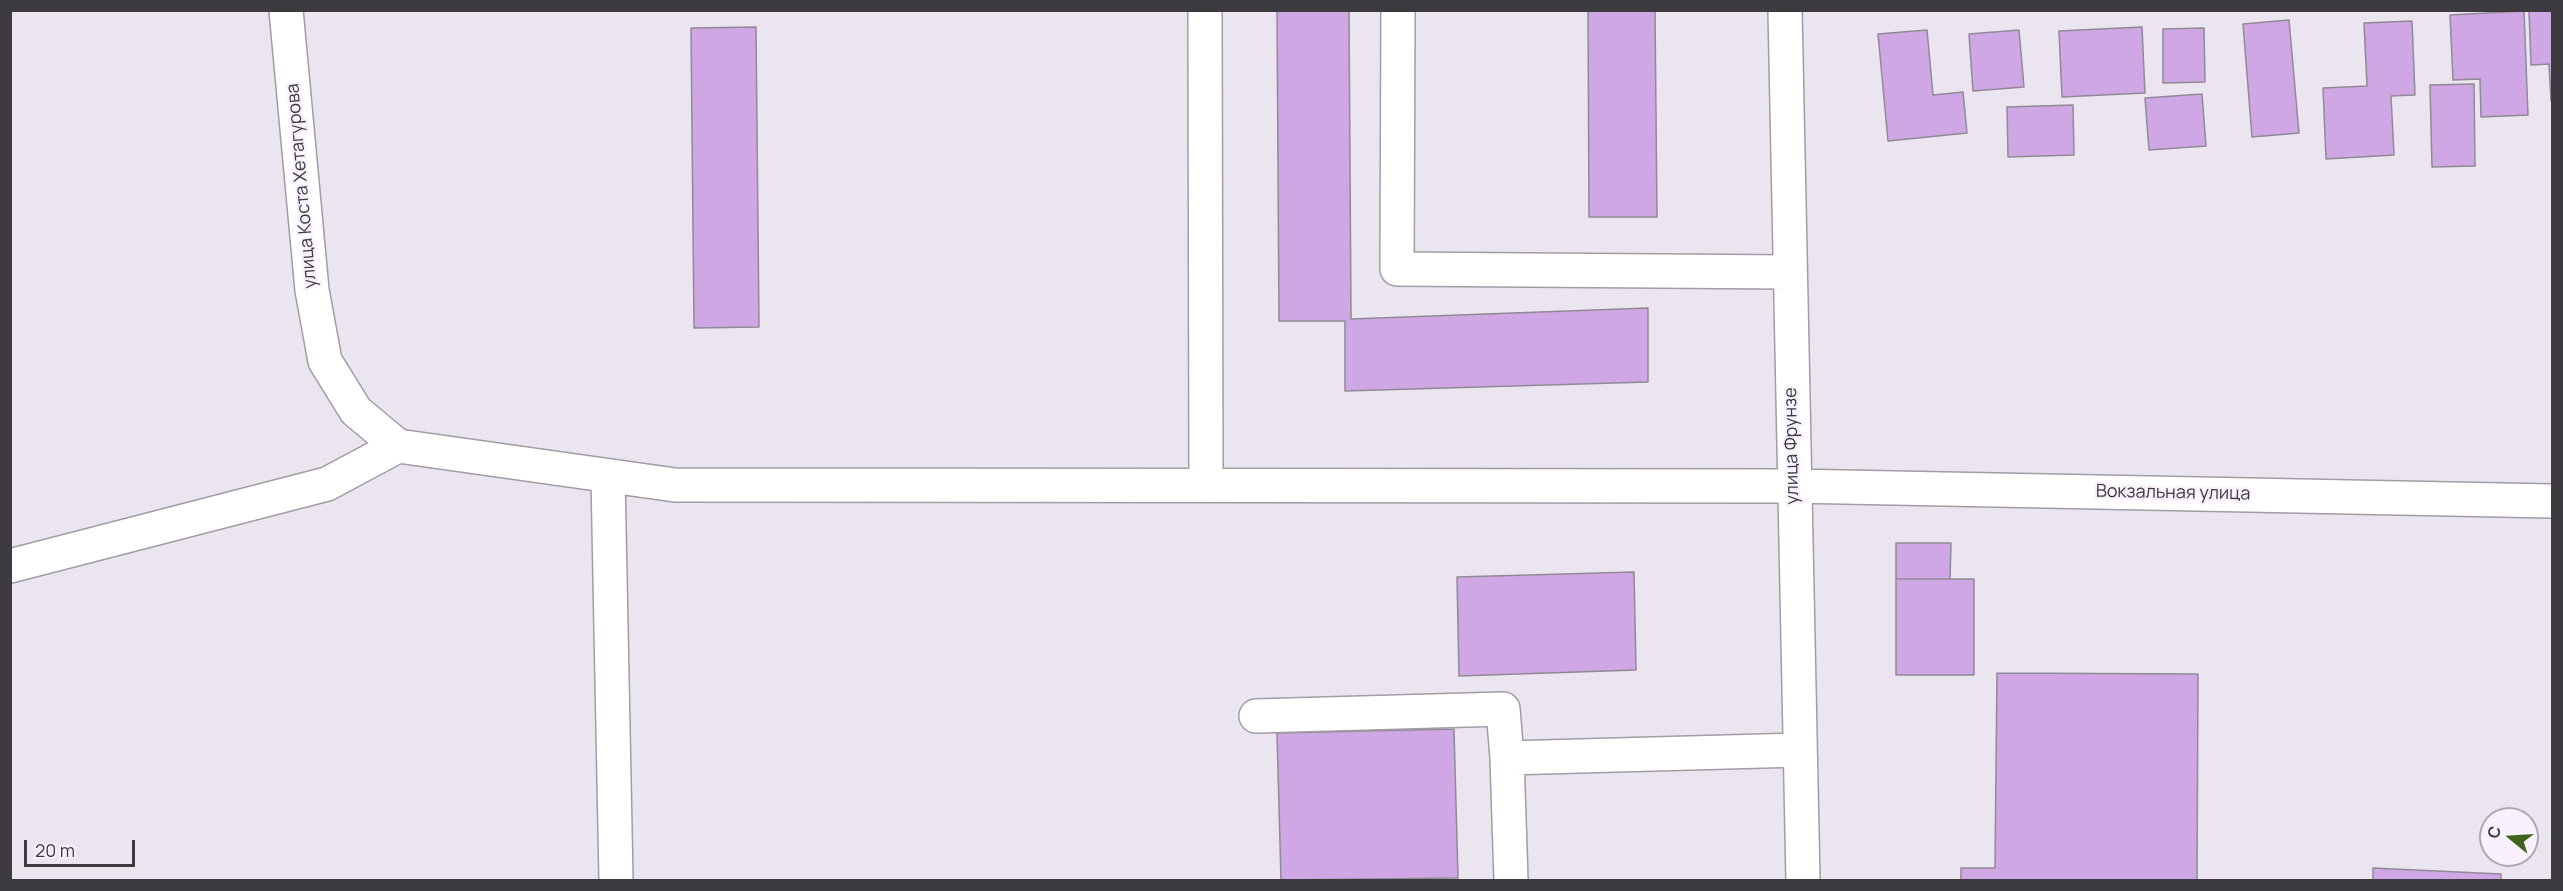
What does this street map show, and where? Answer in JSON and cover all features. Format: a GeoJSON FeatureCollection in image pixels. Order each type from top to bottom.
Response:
{"type":"FeatureCollection","features":[{"type":"Feature","properties":{"kind":"street","name":"улица Коста Хетагурова"},"geometry":{"type":"LineString","coordinates":[[286,10],[312,290],[325,361],[356,411],[398,446]]}},
{"type":"Feature","properties":{"kind":"street"},"geometry":{"type":"LineString","coordinates":[[1205,10],[1206,485]]}},
{"type":"Feature","properties":{"kind":"street"},"geometry":{"type":"LineString","coordinates":[[1398,10],[1396,268],[1789,272]]}},
{"type":"Feature","properties":{"kind":"street","name":"улица Фрунзе"},"geometry":{"type":"LineString","coordinates":[[1785,10],[1798,750],[1803,880]]}},
{"type":"Feature","properties":{"kind":"street"},"geometry":{"type":"LineString","coordinates":[[10,566],[327,484],[398,446]]}},
{"type":"Feature","properties":{"kind":"street","name":"Вокзальная улица"},"geometry":{"type":"LineString","coordinates":[[398,446],[675,485],[1793,486],[2553,501]]}},
{"type":"Feature","properties":{"kind":"street"},"geometry":{"type":"LineString","coordinates":[[608,477],[616,880]]}},
{"type":"Feature","properties":{"kind":"street"},"geometry":{"type":"LineString","coordinates":[[1256,716],[1503,709],[1511,880]]}},
{"type":"Feature","properties":{"kind":"street"},"geometry":{"type":"LineString","coordinates":[[1507,758],[1798,750]]}},
{"type":"Feature","properties":{"kind":"building"},"geometry":{"type":"Polygon","coordinates":[[[1277,10],[1349,10],[1351,319],[1648,308],[1648,382],[1345,391],[1345,321],[1279,321],[1277,10]]]}},
{"type":"Feature","properties":{"kind":"building"},"geometry":{"type":"Polygon","coordinates":[[[1588,10],[1655,10],[1657,217],[1589,217],[1588,10]]]}},
{"type":"Feature","properties":{"kind":"building"},"geometry":{"type":"Polygon","coordinates":[[[2552,10],[2551,101],[2549,64],[2531,65],[2529,11],[2552,10]]]}},
{"type":"Feature","properties":{"kind":"building"},"geometry":{"type":"Polygon","coordinates":[[[2524,11],[2528,115],[2481,117],[2480,79],[2453,80],[2450,15],[2524,11]]]}},
{"type":"Feature","properties":{"kind":"building"},"geometry":{"type":"Polygon","coordinates":[[[2289,20],[2299,133],[2252,137],[2243,24],[2289,20]]]}},
{"type":"Feature","properties":{"kind":"building"},"geometry":{"type":"Polygon","coordinates":[[[2412,21],[2415,95],[2391,96],[2394,155],[2326,159],[2323,88],[2367,86],[2364,23],[2412,21]]]}},
{"type":"Feature","properties":{"kind":"building"},"geometry":{"type":"Polygon","coordinates":[[[756,27],[759,327],[694,328],[691,28],[756,27]]]}},
{"type":"Feature","properties":{"kind":"building"},"geometry":{"type":"Polygon","coordinates":[[[2142,27],[2145,93],[2062,97],[2059,31],[2142,27]]]}},
{"type":"Feature","properties":{"kind":"building"},"geometry":{"type":"Polygon","coordinates":[[[2204,28],[2205,82],[2163,83],[2163,29],[2204,28]]]}},
{"type":"Feature","properties":{"kind":"building"},"geometry":{"type":"Polygon","coordinates":[[[1927,30],[1933,95],[1963,92],[1967,133],[1888,141],[1878,34],[1927,30]]]}},
{"type":"Feature","properties":{"kind":"building"},"geometry":{"type":"Polygon","coordinates":[[[2019,30],[2024,87],[1973,91],[1969,34],[2019,30]]]}},
{"type":"Feature","properties":{"kind":"building"},"geometry":{"type":"Polygon","coordinates":[[[2474,84],[2475,166],[2432,167],[2430,85],[2474,84]]]}},
{"type":"Feature","properties":{"kind":"building"},"geometry":{"type":"Polygon","coordinates":[[[2202,94],[2206,146],[2149,150],[2145,98],[2202,94]]]}},
{"type":"Feature","properties":{"kind":"building"},"geometry":{"type":"Polygon","coordinates":[[[2073,105],[2074,155],[2008,157],[2007,107],[2073,105]]]}},
{"type":"Feature","properties":{"kind":"building"},"geometry":{"type":"Polygon","coordinates":[[[1896,543],[1951,543],[1950,579],[1896,579],[1896,543]]]}},
{"type":"Feature","properties":{"kind":"building"},"geometry":{"type":"Polygon","coordinates":[[[1634,572],[1636,670],[1459,676],[1457,577],[1634,572]]]}},
{"type":"Feature","properties":{"kind":"building"},"geometry":{"type":"Polygon","coordinates":[[[1896,579],[1974,579],[1974,675],[1896,675],[1896,579]]]}},
{"type":"Feature","properties":{"kind":"building"},"geometry":{"type":"Polygon","coordinates":[[[1997,673],[2198,674],[2197,880],[1961,880],[1961,868],[1995,868],[1997,673]]]}},
{"type":"Feature","properties":{"kind":"building"},"geometry":{"type":"Polygon","coordinates":[[[1454,729],[1458,878],[1281,880],[1277,733],[1454,729]]]}},
{"type":"Feature","properties":{"kind":"building"},"geometry":{"type":"Polygon","coordinates":[[[2373,868],[2501,874],[2501,880],[2373,880],[2373,868]]]}}]}
